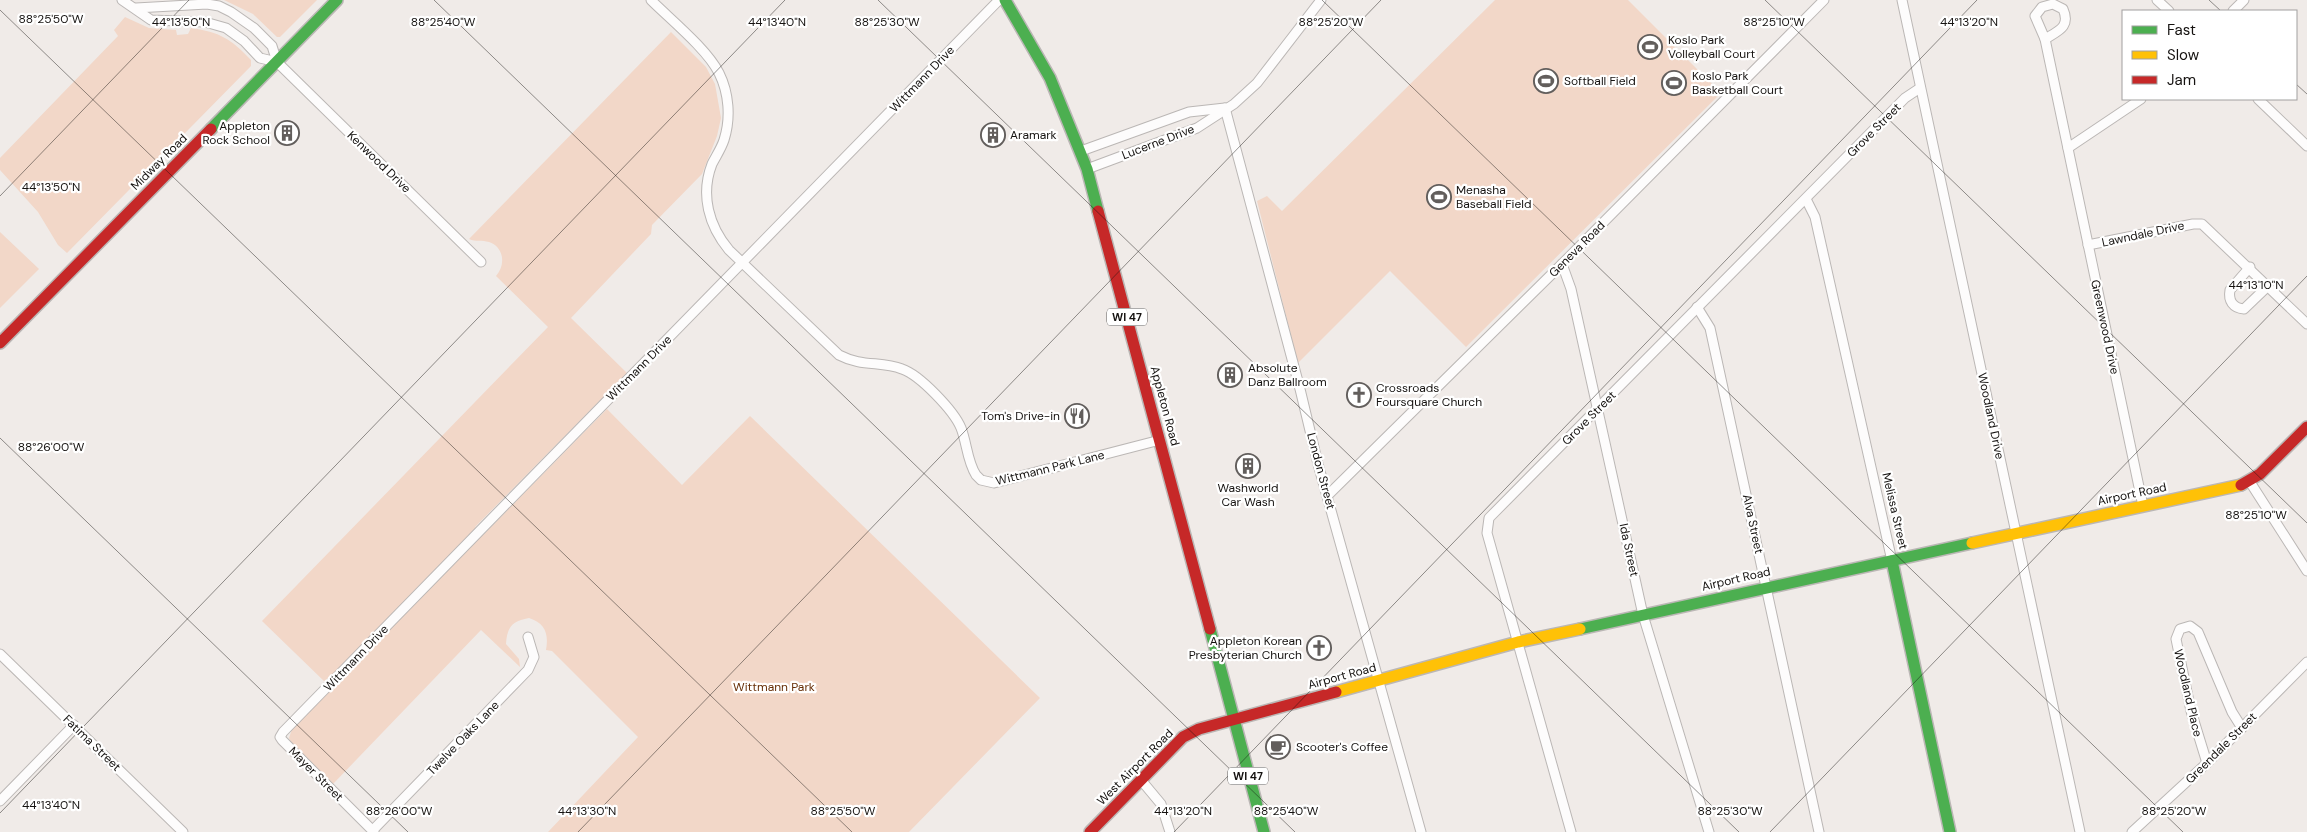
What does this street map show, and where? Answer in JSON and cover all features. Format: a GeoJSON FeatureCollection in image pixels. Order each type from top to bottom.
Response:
{"type":"FeatureCollection","features":[{"type":"Feature","properties":{"kind":"street"},"geometry":{"type":"LineString","coordinates":[[122,0],[151,20],[206,22],[226,28],[244,41],[260,58],[277,62]]}},
{"type":"Feature","properties":{"kind":"street","name":"Midway Road"},"geometry":{"type":"LineString","coordinates":[[0,343],[338,0]]}},
{"type":"Feature","properties":{"kind":"street","name":"Wittmann Park Lane"},"geometry":{"type":"LineString","coordinates":[[651,0],[712,62],[719,72],[725,90],[728,101],[727,128],[724,141],[710,173],[706,192],[711,220],[717,234],[742,262],[839,355],[862,364],[903,369],[914,375],[955,417],[961,428],[972,470],[981,480],[994,483],[1160,440]]}},
{"type":"Feature","properties":{"kind":"street","name":"Wittmann Drive"},"geometry":{"type":"LineString","coordinates":[[280,737],[567,440],[999,0]]}},
{"type":"Feature","properties":{"kind":"street","name":"Appleton Road"},"geometry":{"type":"LineString","coordinates":[[1005,0],[1050,78],[1087,169],[1264,832]]}},
{"type":"Feature","properties":{"kind":"street","name":"Lucerne Drive"},"geometry":{"type":"LineString","coordinates":[[1087,169],[1196,128],[1248,93],[1321,0]]}},
{"type":"Feature","properties":{"kind":"street","name":"Geneva Road"},"geometry":{"type":"LineString","coordinates":[[1327,496],[1562,264],[1824,0]]}},
{"type":"Feature","properties":{"kind":"street","name":"Woodland Drive"},"geometry":{"type":"LineString","coordinates":[[1902,0],[2080,832]]}},
{"type":"Feature","properties":{"kind":"street"},"geometry":{"type":"LineString","coordinates":[[2158,0],[2168,10]]}},
{"type":"Feature","properties":{"kind":"street"},"geometry":{"type":"LineString","coordinates":[[2234,10],[2244,0]]}},
{"type":"Feature","properties":{"kind":"street"},"geometry":{"type":"LineString","coordinates":[[136,8],[207,4],[219,6],[254,28],[272,46],[277,62]]}},
{"type":"Feature","properties":{"kind":"street","name":"Greenwood Drive"},"geometry":{"type":"LineString","coordinates":[[2045,39],[2143,506]]}},
{"type":"Feature","properties":{"kind":"street","name":"Kenwood Drive"},"geometry":{"type":"LineString","coordinates":[[277,62],[481,262]]}},
{"type":"Feature","properties":{"kind":"street","name":"Grove Street"},"geometry":{"type":"LineString","coordinates":[[1571,832],[1487,533],[1487,522],[1492,513],[1599,408],[1905,98],[1920,88]]}},
{"type":"Feature","properties":{"kind":"street"},"geometry":{"type":"LineString","coordinates":[[2068,148],[2140,100]]}},
{"type":"Feature","properties":{"kind":"street"},"geometry":{"type":"LineString","coordinates":[[2259,100],[2307,146]]}},
{"type":"Feature","properties":{"kind":"street","name":"Lucerne Drive"},"geometry":{"type":"LineString","coordinates":[[1081,151],[1189,112],[1225,108]]}},
{"type":"Feature","properties":{"kind":"street","name":"London Street"},"geometry":{"type":"LineString","coordinates":[[1225,108],[1327,496],[1421,832]]}},
{"type":"Feature","properties":{"kind":"street","name":"Melissa Street"},"geometry":{"type":"LineString","coordinates":[[1806,199],[1815,217],[1950,832]]}},
{"type":"Feature","properties":{"kind":"street","name":"Lawndale Drive"},"geometry":{"type":"LineString","coordinates":[[2088,246],[2198,223],[2205,226],[2307,324]]}},
{"type":"Feature","properties":{"kind":"street","name":"Ida Street"},"geometry":{"type":"LineString","coordinates":[[1562,264],[1571,289],[1599,408],[1643,615],[1709,832]]}},
{"type":"Feature","properties":{"kind":"street"},"geometry":{"type":"LineString","coordinates":[[2250,268],[2230,290],[2230,301],[2234,306],[2244,309],[2268,286]]}},
{"type":"Feature","properties":{"kind":"street","name":"Alva Street"},"geometry":{"type":"LineString","coordinates":[[1698,307],[1710,328],[1819,832]]}},
{"type":"Feature","properties":{"kind":"street"},"geometry":{"type":"LineString","coordinates":[[2307,427],[2250,482],[2307,570]]}},
{"type":"Feature","properties":{"kind":"street","name":"Airport Road"},"geometry":{"type":"LineString","coordinates":[[1233,720],[1518,642],[1766,586],[1892,561],[2250,482]]}},
{"type":"Feature","properties":{"kind":"street","name":"Woodland Place"},"geometry":{"type":"LineString","coordinates":[[2206,763],[2191,711],[2176,639],[2180,629],[2186,626],[2195,628],[2198,632],[2232,712],[2242,728]]}},
{"type":"Feature","properties":{"kind":"street","name":"Twelve Oaks Lane"},"geometry":{"type":"LineString","coordinates":[[373,831],[528,670],[534,656],[528,638]]}},
{"type":"Feature","properties":{"kind":"street","name":"Fatima Street"},"geometry":{"type":"LineString","coordinates":[[0,654],[183,832]]}},
{"type":"Feature","properties":{"kind":"street","name":"Greendale Street"},"geometry":{"type":"LineString","coordinates":[[2132,832],[2206,763],[2307,662]]}},
{"type":"Feature","properties":{"kind":"street","name":"West Airport Road"},"geometry":{"type":"LineString","coordinates":[[1090,832],[1190,732],[1233,720]]}},
{"type":"Feature","properties":{"kind":"street"},"geometry":{"type":"LineString","coordinates":[[0,801],[74,726]]}},
{"type":"Feature","properties":{"kind":"street","name":"Mayer Street"},"geometry":{"type":"LineString","coordinates":[[280,737],[373,831]]}},
{"type":"Feature","properties":{"kind":"street"},"geometry":{"type":"LineString","coordinates":[[1141,780],[1160,804],[1170,832]]}},
{"type":"Feature","properties":{"kind":"green space"},"geometry":{"type":"Polygon","coordinates":[[[224,0],[317,0],[280,37],[277,37],[253,14],[224,0]]]}},
{"type":"Feature","properties":{"kind":"green space"},"geometry":{"type":"Polygon","coordinates":[[[1495,0],[1628,0],[1721,93],[1466,347],[1390,271],[1298,363],[1257,201],[1267,196],[1282,211],[1495,0]]]}},
{"type":"Feature","properties":{"kind":"green space"},"geometry":{"type":"Polygon","coordinates":[[[125,17],[149,28],[176,30],[177,35],[188,34],[191,28],[217,34],[231,42],[244,53],[251,60],[251,66],[67,253],[58,245],[38,212],[0,170],[0,158],[118,36],[114,30],[125,17]]]}},
{"type":"Feature","properties":{"kind":"green space","name":"Wittmann Park"},"geometry":{"type":"Polygon","coordinates":[[[671,32],[706,67],[715,84],[721,118],[717,136],[702,174],[652,225],[651,234],[571,318],[627,373],[475,527],[483,535],[607,409],[682,485],[750,416],[1040,698],[909,832],[548,832],[638,737],[552,651],[546,650],[547,639],[545,630],[539,623],[529,618],[515,623],[509,629],[507,638],[506,644],[519,659],[520,667],[481,630],[333,784],[292,744],[289,738],[292,729],[326,683],[262,621],[548,327],[496,276],[502,262],[498,248],[489,242],[469,239],[671,32]]]}},
{"type":"Feature","properties":{"kind":"green space"},"geometry":{"type":"Polygon","coordinates":[[[0,232],[39,269],[0,308],[0,232]]]}},
{"type":"Feature","properties":{"kind":"traffic: fast"},"geometry":{"type":"LineString","coordinates":[[211,129],[337,0]]}},
{"type":"Feature","properties":{"kind":"traffic: fast"},"geometry":{"type":"LineString","coordinates":[[1005,0],[1050,78],[1087,169],[1098,211]]}},
{"type":"Feature","properties":{"kind":"traffic: fast"},"geometry":{"type":"LineString","coordinates":[[1580,629],[1972,543]]}},
{"type":"Feature","properties":{"kind":"traffic: fast"},"geometry":{"type":"LineString","coordinates":[[1892,561],[1950,832]]}},
{"type":"Feature","properties":{"kind":"traffic: fast"},"geometry":{"type":"LineString","coordinates":[[1210,629],[1264,832]]}},
{"type":"Feature","properties":{"kind":"traffic: slow"},"geometry":{"type":"LineString","coordinates":[[1972,543],[2241,485]]}},
{"type":"Feature","properties":{"kind":"traffic: slow"},"geometry":{"type":"LineString","coordinates":[[1336,692],[1518,642],[1580,629]]}},
{"type":"Feature","properties":{"kind":"traffic: jam"},"geometry":{"type":"LineString","coordinates":[[0,343],[211,129]]}},
{"type":"Feature","properties":{"kind":"traffic: jam"},"geometry":{"type":"LineString","coordinates":[[1098,211],[1210,629]]}},
{"type":"Feature","properties":{"kind":"traffic: jam"},"geometry":{"type":"LineString","coordinates":[[2241,485],[2260,474],[2307,427]]}},
{"type":"Feature","properties":{"kind":"traffic: jam"},"geometry":{"type":"LineString","coordinates":[[1090,832],[1183,737],[1199,729],[1336,692]]}},
{"type":"Feature","properties":{"kind":"place","name":"Koslo Park Volleyball Court"},"geometry":{"type":"Point","coordinates":[1650,47]}},
{"type":"Feature","properties":{"kind":"place","name":"Softball Field"},"geometry":{"type":"Point","coordinates":[1546,81]}},
{"type":"Feature","properties":{"kind":"place","name":"Koslo Park Basketball Court"},"geometry":{"type":"Point","coordinates":[1674,83]}},
{"type":"Feature","properties":{"kind":"place","name":"Appleton Rock School"},"geometry":{"type":"Point","coordinates":[287,133]}},
{"type":"Feature","properties":{"kind":"place","name":"Aramark"},"geometry":{"type":"Point","coordinates":[993,135]}},
{"type":"Feature","properties":{"kind":"place","name":"Menasha Baseball Field"},"geometry":{"type":"Point","coordinates":[1439,197]}},
{"type":"Feature","properties":{"kind":"place","name":"Absolute Danz Ballroom"},"geometry":{"type":"Point","coordinates":[1230,375]}},
{"type":"Feature","properties":{"kind":"place","name":"Crossroads Foursquare Church"},"geometry":{"type":"Point","coordinates":[1359,395]}},
{"type":"Feature","properties":{"kind":"place","name":"Tom's Drive-in"},"geometry":{"type":"Point","coordinates":[1077,416]}},
{"type":"Feature","properties":{"kind":"place","name":"Washworld Car Wash"},"geometry":{"type":"Point","coordinates":[1248,466]}},
{"type":"Feature","properties":{"kind":"place","name":"Appleton Korean Presbyterian Church"},"geometry":{"type":"Point","coordinates":[1319,648]}},
{"type":"Feature","properties":{"kind":"place","name":"Scooter's Coffee"},"geometry":{"type":"Point","coordinates":[1278,747]}}]}
